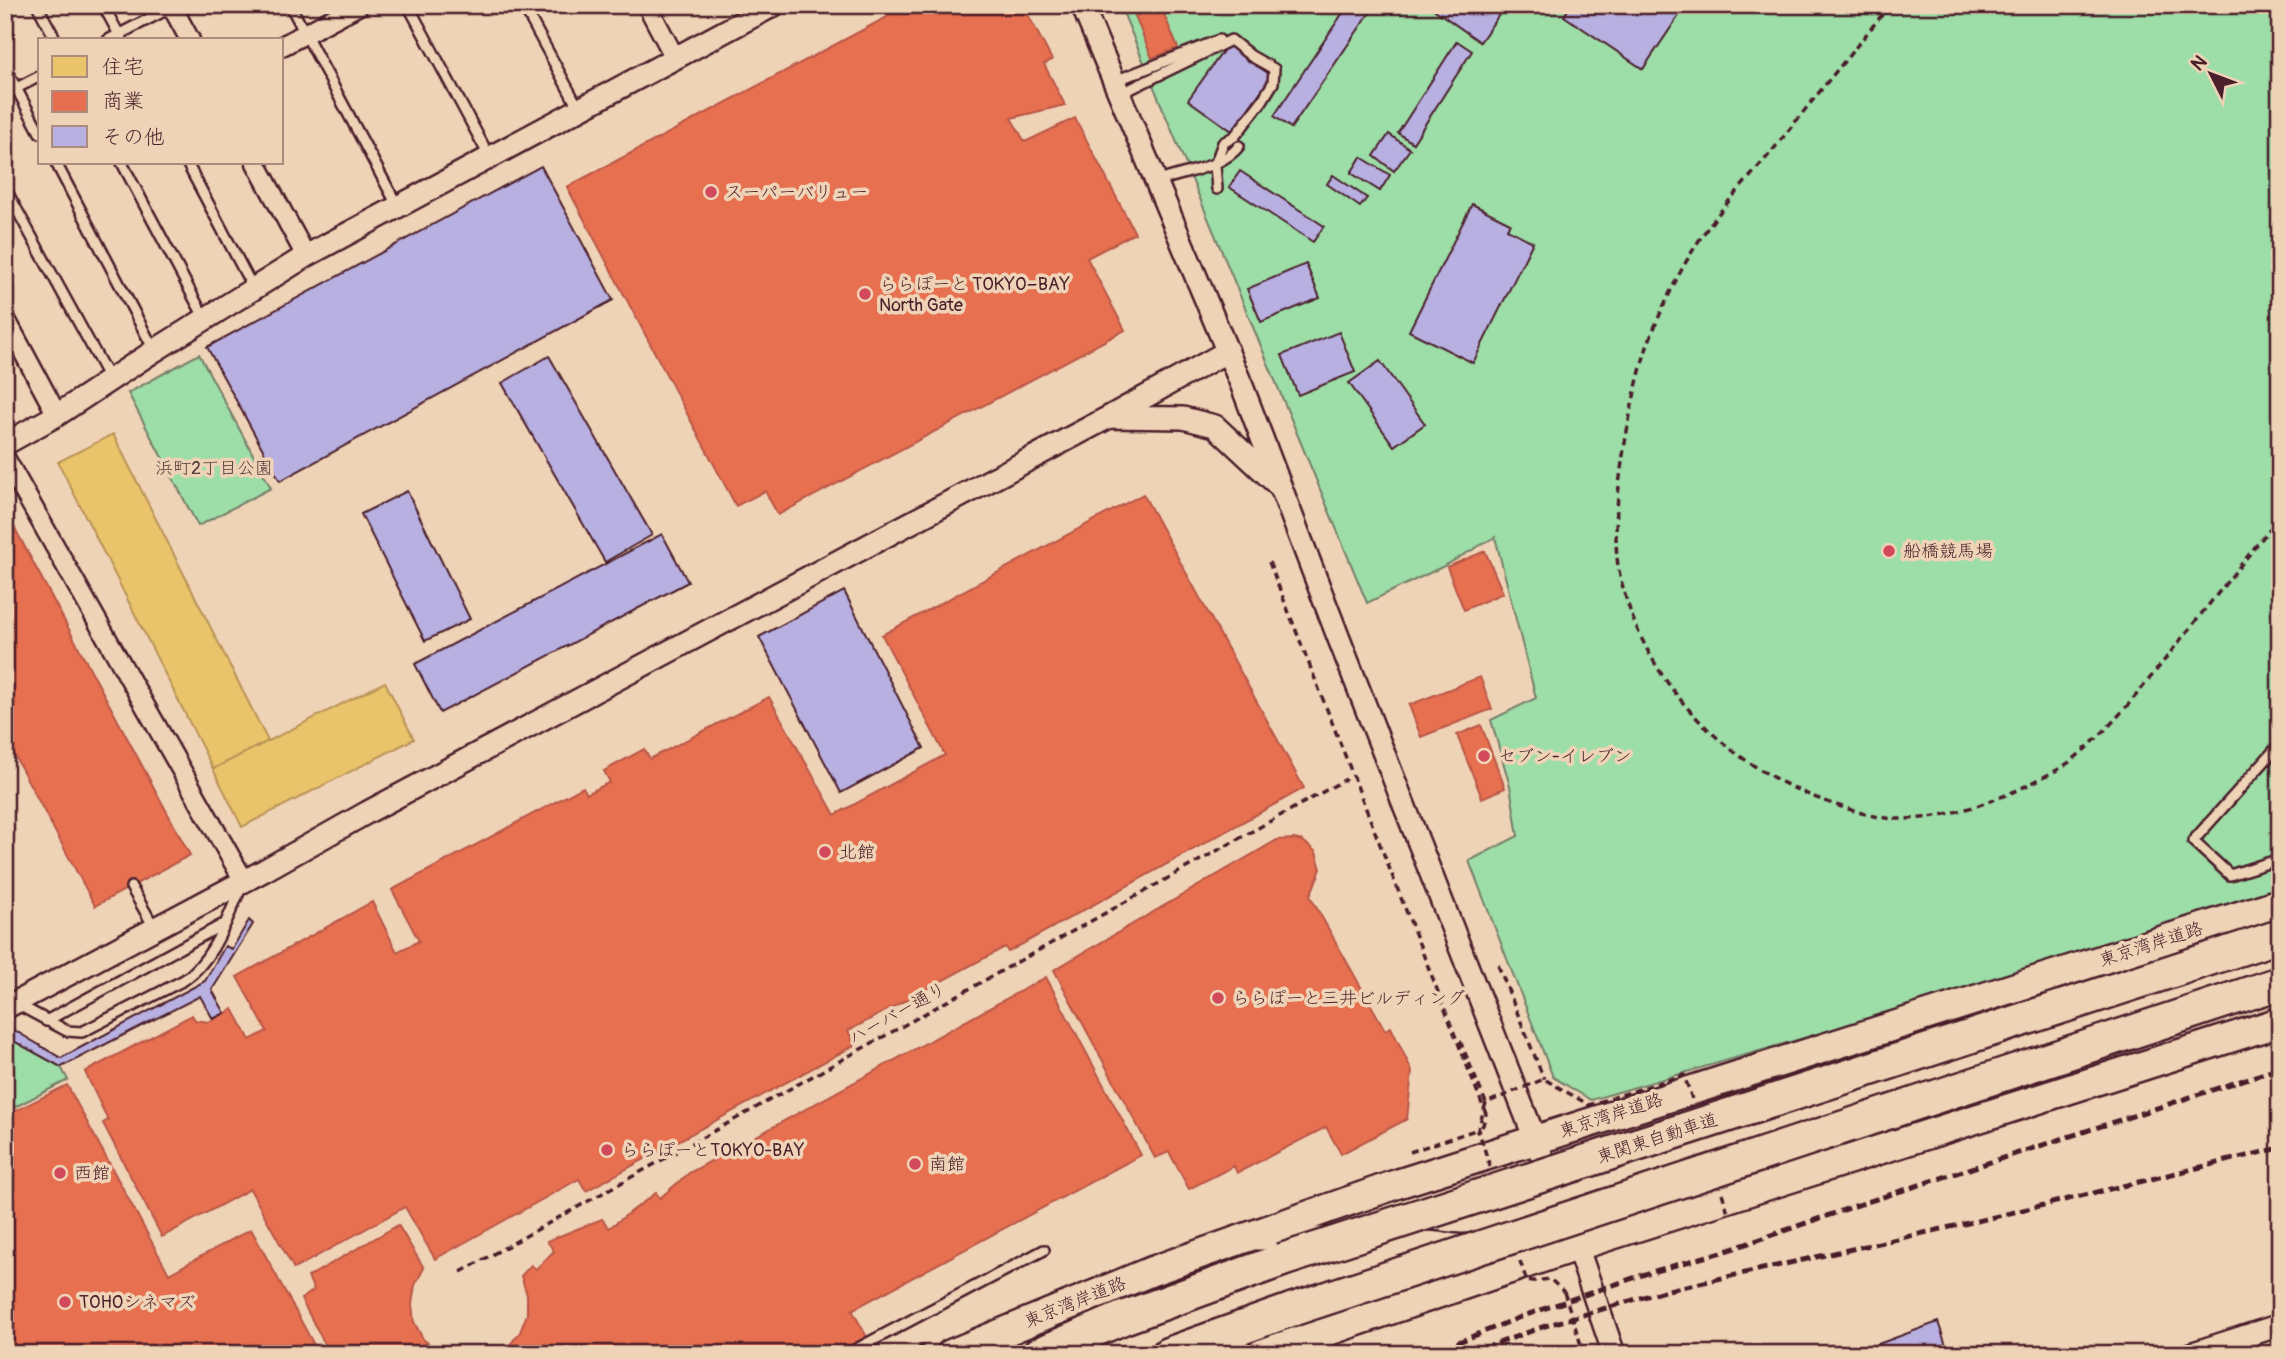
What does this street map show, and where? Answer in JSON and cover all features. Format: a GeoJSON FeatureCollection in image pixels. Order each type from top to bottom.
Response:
{"type":"FeatureCollection","features":[{"type":"Feature","properties":{"kind":"highway","name":"東京湾岸道路"},"geometry":{"type":"LineString","coordinates":[[951,1354],[1152,1271],[1385,1188],[2280,902]]}},
{"type":"Feature","properties":{"kind":"highway","name":"東関東自動車道"},"geometry":{"type":"LineString","coordinates":[[1039,1354],[1123,1318],[1282,1260],[2280,936]]}},
{"type":"Feature","properties":{"kind":"highway"},"geometry":{"type":"LineString","coordinates":[[1168,1354],[1334,1296],[2280,983]]}},
{"type":"Feature","properties":{"kind":"highway"},"geometry":{"type":"LineString","coordinates":[[1261,1354],[1577,1246],[2280,1022]]}},
{"type":"Feature","properties":{"kind":"street"},"geometry":{"type":"LineString","coordinates":[[284,46],[359,5]]}},
{"type":"Feature","properties":{"kind":"street"},"geometry":{"type":"LineString","coordinates":[[647,5],[675,58]]}},
{"type":"Feature","properties":{"kind":"street"},"geometry":{"type":"LineString","coordinates":[[171,6],[189,38]]}},
{"type":"Feature","properties":{"kind":"street"},"geometry":{"type":"LineString","coordinates":[[5,444],[58,415],[306,256],[769,6]]}},
{"type":"Feature","properties":{"kind":"street"},"geometry":{"type":"LineString","coordinates":[[1084,10],[1228,351],[1283,489],[1343,650],[1577,1246],[1615,1354]]}},
{"type":"Feature","properties":{"kind":"street"},"geometry":{"type":"LineString","coordinates":[[257,164],[306,256]]}},
{"type":"Feature","properties":{"kind":"street"},"geometry":{"type":"LineString","coordinates":[[5,318],[58,415]]}},
{"type":"Feature","properties":{"kind":"street"},"geometry":{"type":"LineString","coordinates":[[10,1006],[1228,351]]}},
{"type":"Feature","properties":{"kind":"street"},"geometry":{"type":"LineString","coordinates":[[1109,417],[1183,418],[1215,426],[1283,489]]}},
{"type":"Feature","properties":{"kind":"street"},"geometry":{"type":"LineString","coordinates":[[5,458],[244,881]]}},
{"type":"Feature","properties":{"kind":"street"},"geometry":{"type":"LineString","coordinates":[[1242,1238],[1323,1238],[1394,1216],[1474,1221],[2280,966]]}},
{"type":"Feature","properties":{"kind":"street"},"geometry":{"type":"LineString","coordinates":[[2190,1354],[2280,1325]]}},
{"type":"Feature","properties":{"kind":"lane"},"geometry":{"type":"LineString","coordinates":[[37,5],[55,38]]}},
{"type":"Feature","properties":{"kind":"lane"},"geometry":{"type":"LineString","coordinates":[[103,5],[120,37],[171,6]]}},
{"type":"Feature","properties":{"kind":"lane"},"geometry":{"type":"LineString","coordinates":[[290,5],[398,207]]}},
{"type":"Feature","properties":{"kind":"lane"},"geometry":{"type":"LineString","coordinates":[[408,5],[490,157]]}},
{"type":"Feature","properties":{"kind":"lane"},"geometry":{"type":"LineString","coordinates":[[523,5],[579,109]]}},
{"type":"Feature","properties":{"kind":"lane"},"geometry":{"type":"LineString","coordinates":[[1084,10],[1106,5]]}},
{"type":"Feature","properties":{"kind":"lane"},"geometry":{"type":"LineString","coordinates":[[1116,88],[1220,40]]}},
{"type":"Feature","properties":{"kind":"lane"},"geometry":{"type":"LineString","coordinates":[[1116,88],[1231,40],[1274,69],[1273,83],[1269,91],[1235,136],[1223,143],[1215,165],[1217,189]]}},
{"type":"Feature","properties":{"kind":"lane"},"geometry":{"type":"LineString","coordinates":[[5,67],[38,129]]}},
{"type":"Feature","properties":{"kind":"lane"},"geometry":{"type":"LineString","coordinates":[[5,94],[38,77]]}},
{"type":"Feature","properties":{"kind":"lane"},"geometry":{"type":"LineString","coordinates":[[1156,182],[1182,172],[1215,165],[1240,146]]}},
{"type":"Feature","properties":{"kind":"lane"},"geometry":{"type":"LineString","coordinates":[[57,164],[154,351]]}},
{"type":"Feature","properties":{"kind":"lane"},"geometry":{"type":"LineString","coordinates":[[123,164],[205,319]]}},
{"type":"Feature","properties":{"kind":"lane"},"geometry":{"type":"LineString","coordinates":[[188,164],[253,289]]}},
{"type":"Feature","properties":{"kind":"lane"},"geometry":{"type":"LineString","coordinates":[[5,188],[110,380]]}},
{"type":"Feature","properties":{"kind":"lane"},"geometry":{"type":"LineString","coordinates":[[2280,744],[2193,841],[2230,875],[2280,859]]}},
{"type":"Feature","properties":{"kind":"lane"},"geometry":{"type":"LineString","coordinates":[[10,1006],[73,1033],[82,1032],[184,980],[198,970],[244,881]]}},
{"type":"Feature","properties":{"kind":"lane"},"geometry":{"type":"LineString","coordinates":[[131,887],[155,929]]}},
{"type":"Feature","properties":{"kind":"lane"},"geometry":{"type":"LineString","coordinates":[[46,1021],[224,924]]}},
{"type":"Feature","properties":{"kind":"lane"},"geometry":{"type":"LineString","coordinates":[[847,1354],[1044,1250]]}},
{"type":"Feature","properties":{"kind":"path"},"geometry":{"type":"LineString","coordinates":[[1890,5],[1700,239],[1667,299],[1640,371],[1621,476],[1615,533],[1618,569],[1630,612],[1652,662],[1676,696],[1700,723],[1745,761],[1796,790],[1848,809],[1896,819],[1939,815],[1974,806],[2028,785],[2071,761],[2128,705],[2280,516]]}},
{"type":"Feature","properties":{"kind":"path"},"geometry":{"type":"LineString","coordinates":[[1269,562],[1486,1114],[1477,1133],[1451,1142],[1434,1144],[1478,1129]]}},
{"type":"Feature","properties":{"kind":"path","name":"ハーバー通り"},"geometry":{"type":"LineString","coordinates":[[461,1272],[1346,779]]}},
{"type":"Feature","properties":{"kind":"path"},"geometry":{"type":"LineString","coordinates":[[1403,907],[1486,1103]]}},
{"type":"Feature","properties":{"kind":"path"},"geometry":{"type":"LineString","coordinates":[[1498,965],[1544,1079]]}},
{"type":"Feature","properties":{"kind":"path"},"geometry":{"type":"LineString","coordinates":[[1564,1292],[1584,1354]]}},
{"type":"Feature","properties":{"kind":"green space","name":"船橋競馬場"},"geometry":{"type":"Polygon","coordinates":[[[1120,5],[2280,5],[2280,890],[1971,989],[1591,1100],[1553,1077],[1469,861],[1518,836],[1510,786],[1491,720],[1536,698],[1495,537],[1444,566],[1367,603],[1120,5]]]}},
{"type":"Feature","properties":{"kind":"green space","name":"浜町2丁目公園"},"geometry":{"type":"Polygon","coordinates":[[[199,354],[271,488],[198,526],[128,393],[199,354]]]}},
{"type":"Feature","properties":{"kind":"green space"},"geometry":{"type":"Polygon","coordinates":[[[5,1036],[61,1067],[68,1080],[5,1112],[5,1036]]]}},
{"type":"Feature","properties":{"kind":"building: 住宅"},"geometry":{"type":"Polygon","coordinates":[[[113,434],[268,741],[213,769],[58,462],[113,434]]]}},
{"type":"Feature","properties":{"kind":"building: 住宅"},"geometry":{"type":"Polygon","coordinates":[[[385,682],[414,739],[242,827],[213,769],[385,682]]]}},
{"type":"Feature","properties":{"kind":"building: 商業","name":"ららぽーと TOKYO−BAY North Gate"},"geometry":{"type":"Polygon","coordinates":[[[884,5],[1023,5],[1052,60],[1044,64],[1065,105],[1011,118],[1025,142],[1075,118],[1135,233],[1087,258],[1125,330],[778,515],[765,491],[736,506],[567,187],[889,16],[884,5]]]}},
{"type":"Feature","properties":{"kind":"building: 商業"},"geometry":{"type":"Polygon","coordinates":[[[1160,5],[1178,48],[1152,58],[1135,16],[1160,5]]]}},
{"type":"Feature","properties":{"kind":"building: 商業","name":"北館"},"geometry":{"type":"Polygon","coordinates":[[[1143,494],[1304,788],[1008,952],[1005,947],[848,1031],[855,1045],[586,1191],[579,1179],[435,1259],[405,1207],[294,1269],[250,1189],[162,1237],[103,1123],[108,1120],[85,1072],[192,1015],[195,1020],[209,1022],[233,1009],[250,1040],[267,1031],[237,977],[372,902],[397,952],[419,941],[392,890],[583,787],[587,794],[610,782],[604,771],[644,749],[650,759],[769,697],[835,815],[945,755],[882,635],[1143,494]]]}},
{"type":"Feature","properties":{"kind":"building: 商業"},"geometry":{"type":"Polygon","coordinates":[[[5,510],[190,855],[95,906],[5,738],[5,510]]]}},
{"type":"Feature","properties":{"kind":"building: 商業"},"geometry":{"type":"Polygon","coordinates":[[[1485,551],[1503,593],[1464,610],[1447,567],[1485,551]]]}},
{"type":"Feature","properties":{"kind":"building: 商業"},"geometry":{"type":"Polygon","coordinates":[[[1480,677],[1492,709],[1421,737],[1409,705],[1480,677]]]}},
{"type":"Feature","properties":{"kind":"building: 商業"},"geometry":{"type":"Polygon","coordinates":[[[1481,725],[1505,788],[1482,798],[1457,735],[1481,725]]]}},
{"type":"Feature","properties":{"kind":"building: 商業","name":"ららぽーと三井ビルディング"},"geometry":{"type":"Polygon","coordinates":[[[1277,840],[1303,841],[1316,852],[1321,869],[1310,896],[1385,1030],[1391,1027],[1412,1071],[1407,1119],[1341,1154],[1326,1127],[1237,1173],[1234,1166],[1189,1189],[1169,1152],[1155,1158],[1054,970],[1277,840]]]}},
{"type":"Feature","properties":{"kind":"building: 商業","name":"南館"},"geometry":{"type":"Polygon","coordinates":[[[1046,977],[1141,1155],[852,1310],[867,1337],[837,1354],[497,1354],[508,1347],[520,1332],[527,1314],[527,1295],[521,1276],[531,1265],[536,1269],[554,1251],[547,1241],[602,1219],[609,1228],[656,1193],[660,1198],[689,1173],[1046,977]]]}},
{"type":"Feature","properties":{"kind":"building: 商業","name":"西館"},"geometry":{"type":"Polygon","coordinates":[[[67,1085],[169,1274],[251,1229],[319,1354],[5,1354],[5,1116],[67,1085]]]}},
{"type":"Feature","properties":{"kind":"building: 商業"},"geometry":{"type":"Polygon","coordinates":[[[398,1225],[424,1268],[415,1285],[412,1304],[414,1322],[423,1339],[441,1354],[330,1354],[301,1299],[314,1290],[308,1277],[398,1225]]]}},
{"type":"Feature","properties":{"kind":"building: その他"},"geometry":{"type":"Polygon","coordinates":[[[1348,5],[1375,5],[1291,128],[1274,116],[1348,5]]]}},
{"type":"Feature","properties":{"kind":"building: その他"},"geometry":{"type":"Polygon","coordinates":[[[1428,5],[1492,5],[1501,12],[1480,42],[1428,5]]]}},
{"type":"Feature","properties":{"kind":"building: その他"},"geometry":{"type":"Polygon","coordinates":[[[1571,5],[1686,5],[1643,69],[1564,16],[1571,5]]]}},
{"type":"Feature","properties":{"kind":"building: その他"},"geometry":{"type":"Polygon","coordinates":[[[1457,41],[1472,51],[1413,143],[1398,133],[1457,41]]]}},
{"type":"Feature","properties":{"kind":"building: その他"},"geometry":{"type":"Polygon","coordinates":[[[1228,44],[1272,76],[1232,131],[1188,100],[1228,44]]]}},
{"type":"Feature","properties":{"kind":"building: その他"},"geometry":{"type":"Polygon","coordinates":[[[1389,134],[1410,149],[1394,171],[1374,156],[1389,134]]]}},
{"type":"Feature","properties":{"kind":"building: その他"},"geometry":{"type":"Polygon","coordinates":[[[1361,157],[1390,175],[1380,191],[1351,173],[1361,157]]]}},
{"type":"Feature","properties":{"kind":"building: その他"},"geometry":{"type":"Polygon","coordinates":[[[541,166],[613,300],[280,481],[207,347],[541,166]]]}},
{"type":"Feature","properties":{"kind":"building: その他"},"geometry":{"type":"Polygon","coordinates":[[[1240,171],[1324,226],[1313,242],[1229,187],[1240,171]]]}},
{"type":"Feature","properties":{"kind":"building: その他"},"geometry":{"type":"Polygon","coordinates":[[[1333,175],[1367,198],[1360,207],[1327,184],[1333,175]]]}},
{"type":"Feature","properties":{"kind":"building: その他"},"geometry":{"type":"Polygon","coordinates":[[[1472,204],[1510,223],[1507,229],[1533,242],[1473,363],[1409,331],[1472,204]]]}},
{"type":"Feature","properties":{"kind":"building: その他"},"geometry":{"type":"Polygon","coordinates":[[[1306,264],[1320,298],[1261,322],[1247,289],[1306,264]]]}},
{"type":"Feature","properties":{"kind":"building: その他"},"geometry":{"type":"Polygon","coordinates":[[[1339,332],[1355,372],[1298,395],[1282,355],[1339,332]]]}},
{"type":"Feature","properties":{"kind":"building: その他"},"geometry":{"type":"Polygon","coordinates":[[[549,356],[652,535],[605,562],[502,383],[549,356]]]}},
{"type":"Feature","properties":{"kind":"building: その他"},"geometry":{"type":"Polygon","coordinates":[[[1380,361],[1425,424],[1394,446],[1349,383],[1380,361]]]}},
{"type":"Feature","properties":{"kind":"building: その他"},"geometry":{"type":"Polygon","coordinates":[[[407,491],[470,619],[425,641],[361,514],[407,491]]]}},
{"type":"Feature","properties":{"kind":"building: その他"},"geometry":{"type":"Polygon","coordinates":[[[662,534],[688,582],[440,713],[415,664],[662,534]]]}},
{"type":"Feature","properties":{"kind":"building: その他"},"geometry":{"type":"Polygon","coordinates":[[[844,591],[924,748],[841,793],[759,637],[844,591]]]}},
{"type":"Feature","properties":{"kind":"building: その他"},"geometry":{"type":"Polygon","coordinates":[[[249,920],[253,924],[212,990],[225,1013],[213,1019],[200,996],[61,1067],[8,1038],[14,1030],[61,1058],[205,981],[225,946],[232,949],[249,920]]]}},
{"type":"Feature","properties":{"kind":"building: その他"},"geometry":{"type":"Polygon","coordinates":[[[1938,1322],[1949,1354],[1851,1354],[1938,1322]]]}},
{"type":"Feature","properties":{"kind":"railway"},"geometry":{"type":"LineString","coordinates":[[1429,1354],[1523,1316],[1648,1273],[1729,1250],[1858,1205],[2280,1068]]}},
{"type":"Feature","properties":{"kind":"railway"},"geometry":{"type":"LineString","coordinates":[[1469,1354],[1545,1326],[1664,1291],[1973,1222],[2280,1148]]}},
{"type":"Feature","properties":{"kind":"place","name":"スーパーバリュー"},"geometry":{"type":"Point","coordinates":[711,192]}},
{"type":"Feature","properties":{"kind":"place","name":"ららぽーと TOKYO−BAY North Gate"},"geometry":{"type":"Point","coordinates":[865,294]}},
{"type":"Feature","properties":{"kind":"place","name":"船橋競馬場"},"geometry":{"type":"Point","coordinates":[1889,551]}},
{"type":"Feature","properties":{"kind":"place","name":"セブン-イレブン"},"geometry":{"type":"Point","coordinates":[1484,756]}},
{"type":"Feature","properties":{"kind":"place","name":"北館"},"geometry":{"type":"Point","coordinates":[825,852]}},
{"type":"Feature","properties":{"kind":"place","name":"ららぽーと三井ビルディング"},"geometry":{"type":"Point","coordinates":[1218,998]}},
{"type":"Feature","properties":{"kind":"place","name":"ららぽーとTOKYO-BAY"},"geometry":{"type":"Point","coordinates":[607,1150]}},
{"type":"Feature","properties":{"kind":"place","name":"南館"},"geometry":{"type":"Point","coordinates":[915,1164]}},
{"type":"Feature","properties":{"kind":"place","name":"西館"},"geometry":{"type":"Point","coordinates":[60,1173]}},
{"type":"Feature","properties":{"kind":"place","name":"TOHOシネマズ"},"geometry":{"type":"Point","coordinates":[65,1302]}}]}
